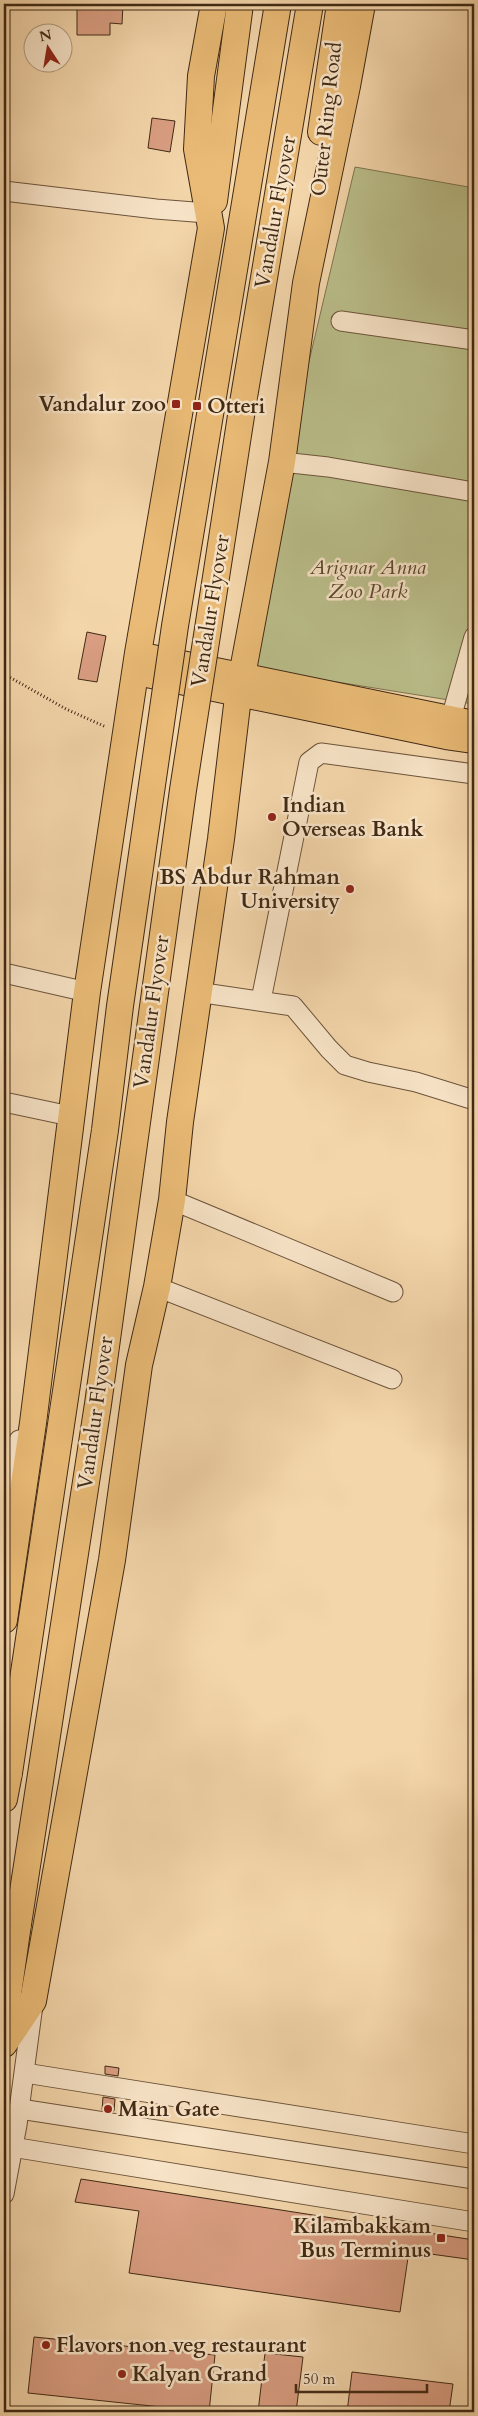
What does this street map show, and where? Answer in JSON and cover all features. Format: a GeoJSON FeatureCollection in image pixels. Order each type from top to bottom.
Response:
{"type":"FeatureCollection","features":[{"type":"Feature","properties":{"kind":"highway"},"geometry":{"type":"LineString","coordinates":[[209,220],[197,149],[201,76],[214,4]]}},
{"type":"Feature","properties":{"kind":"highway"},"geometry":{"type":"LineString","coordinates":[[4,1620],[39,1370],[87,992],[209,220],[240,4]]}},
{"type":"Feature","properties":{"kind":"highway","name":"Vandalur Flyover"},"geometry":{"type":"LineString","coordinates":[[4,1798],[105,1130],[120,1006],[176,626],[278,4]]}},
{"type":"Feature","properties":{"kind":"highway","name":"Vandalur Flyover"},"geometry":{"type":"LineString","coordinates":[[4,2022],[98,1404],[186,770],[243,403],[310,4]]}},
{"type":"Feature","properties":{"kind":"highway","name":"Outer Ring Road"},"geometry":{"type":"LineString","coordinates":[[315,235],[320,138],[340,4]]}},
{"type":"Feature","properties":{"kind":"highway"},"geometry":{"type":"LineString","coordinates":[[4,2044],[33,2001],[112,1560],[139,1365],[157,1286],[172,1200],[197,992],[221,839],[240,686],[282,462],[306,283],[362,4]]}},
{"type":"Feature","properties":{"kind":"main road"},"geometry":{"type":"LineString","coordinates":[[138,664],[240,686],[446,738],[474,742]]}},
{"type":"Feature","properties":{"kind":"main road"},"geometry":{"type":"LineString","coordinates":[[240,686],[474,722]]}},
{"type":"Feature","properties":{"kind":"street"},"geometry":{"type":"LineString","coordinates":[[4,191],[156,209],[209,220]]}},
{"type":"Feature","properties":{"kind":"street"},"geometry":{"type":"LineString","coordinates":[[341,322],[474,340]]}},
{"type":"Feature","properties":{"kind":"street"},"geometry":{"type":"LineString","coordinates":[[282,462],[328,467],[474,492]]}},
{"type":"Feature","properties":{"kind":"street"},"geometry":{"type":"LineString","coordinates":[[452,718],[474,637]]}},
{"type":"Feature","properties":{"kind":"street"},"geometry":{"type":"LineString","coordinates":[[261,1000],[308,762],[321,753],[474,774]]}},
{"type":"Feature","properties":{"kind":"street"},"geometry":{"type":"LineString","coordinates":[[4,973],[87,992]]}},
{"type":"Feature","properties":{"kind":"street"},"geometry":{"type":"LineString","coordinates":[[197,992],[293,1006],[345,1065],[416,1082],[474,1100]]}},
{"type":"Feature","properties":{"kind":"street"},"geometry":{"type":"LineString","coordinates":[[4,1102],[70,1116]]}},
{"type":"Feature","properties":{"kind":"street"},"geometry":{"type":"LineString","coordinates":[[172,1200],[393,1292]]}},
{"type":"Feature","properties":{"kind":"street"},"geometry":{"type":"LineString","coordinates":[[157,1286],[392,1380]]}},
{"type":"Feature","properties":{"kind":"street"},"geometry":{"type":"LineString","coordinates":[[4,1518],[9,1462],[20,1436],[39,1370]]}},
{"type":"Feature","properties":{"kind":"street"},"geometry":{"type":"LineString","coordinates":[[4,2194],[20,2109],[33,2001]]}},
{"type":"Feature","properties":{"kind":"street"},"geometry":{"type":"LineString","coordinates":[[25,2073],[474,2144]]}},
{"type":"Feature","properties":{"kind":"street"},"geometry":{"type":"LineString","coordinates":[[20,2109],[474,2179]]}},
{"type":"Feature","properties":{"kind":"street"},"geometry":{"type":"LineString","coordinates":[[12,2147],[474,2222]]}},
{"type":"Feature","properties":{"kind":"path"},"geometry":{"type":"LineString","coordinates":[[4,674],[66,709],[127,737]]}},
{"type":"Feature","properties":{"kind":"green space","name":"Arignar Anna Zoo Park"},"geometry":{"type":"Polygon","coordinates":[[[355,167],[474,188],[474,704],[237,666],[355,167]]]}},
{"type":"Feature","properties":{"kind":"building"},"geometry":{"type":"Polygon","coordinates":[[[77,4],[123,4],[122,24],[110,23],[110,35],[77,35],[77,4]]]}},
{"type":"Feature","properties":{"kind":"building"},"geometry":{"type":"Polygon","coordinates":[[[152,118],[175,121],[170,152],[148,148],[152,118]]]}},
{"type":"Feature","properties":{"kind":"building"},"geometry":{"type":"Polygon","coordinates":[[[87,632],[106,636],[97,682],[78,679],[87,632]]]}},
{"type":"Feature","properties":{"kind":"building"},"geometry":{"type":"Polygon","coordinates":[[[105,2066],[119,2068],[118,2076],[105,2074],[105,2066]]]}},
{"type":"Feature","properties":{"kind":"building"},"geometry":{"type":"Polygon","coordinates":[[[103,2097],[115,2099],[114,2111],[102,2110],[103,2097]]]}},
{"type":"Feature","properties":{"kind":"building"},"geometry":{"type":"Polygon","coordinates":[[[81,2179],[474,2240],[474,2260],[409,2251],[400,2312],[129,2273],[139,2211],[75,2202],[81,2179]]]}},
{"type":"Feature","properties":{"kind":"building","name":"Kalyan Grand"},"geometry":{"type":"Polygon","coordinates":[[[34,2337],[215,2355],[209,2412],[28,2393],[34,2337]]]}},
{"type":"Feature","properties":{"kind":"building"},"geometry":{"type":"Polygon","coordinates":[[[265,2353],[303,2357],[296,2412],[258,2412],[265,2353]]]}},
{"type":"Feature","properties":{"kind":"building"},"geometry":{"type":"Polygon","coordinates":[[[352,2372],[453,2384],[449,2412],[347,2412],[352,2372]]]}},
{"type":"Feature","properties":{"kind":"place","name":"Vandalur zoo"},"geometry":{"type":"Point","coordinates":[176,404]}},
{"type":"Feature","properties":{"kind":"place","name":"Otteri"},"geometry":{"type":"Point","coordinates":[197,406]}},
{"type":"Feature","properties":{"kind":"place","name":"Indian Overseas Bank"},"geometry":{"type":"Point","coordinates":[272,817]}},
{"type":"Feature","properties":{"kind":"place","name":"BS Abdur Rahman University"},"geometry":{"type":"Point","coordinates":[350,889]}},
{"type":"Feature","properties":{"kind":"place","name":"Main Gate"},"geometry":{"type":"Point","coordinates":[108,2109]}},
{"type":"Feature","properties":{"kind":"place","name":"Kilambakkam Bus Terminus"},"geometry":{"type":"Point","coordinates":[441,2238]}},
{"type":"Feature","properties":{"kind":"place","name":"Flavors non veg restaurant"},"geometry":{"type":"Point","coordinates":[46,2345]}},
{"type":"Feature","properties":{"kind":"place","name":"Kalyan Grand"},"geometry":{"type":"Point","coordinates":[122,2374]}}]}
